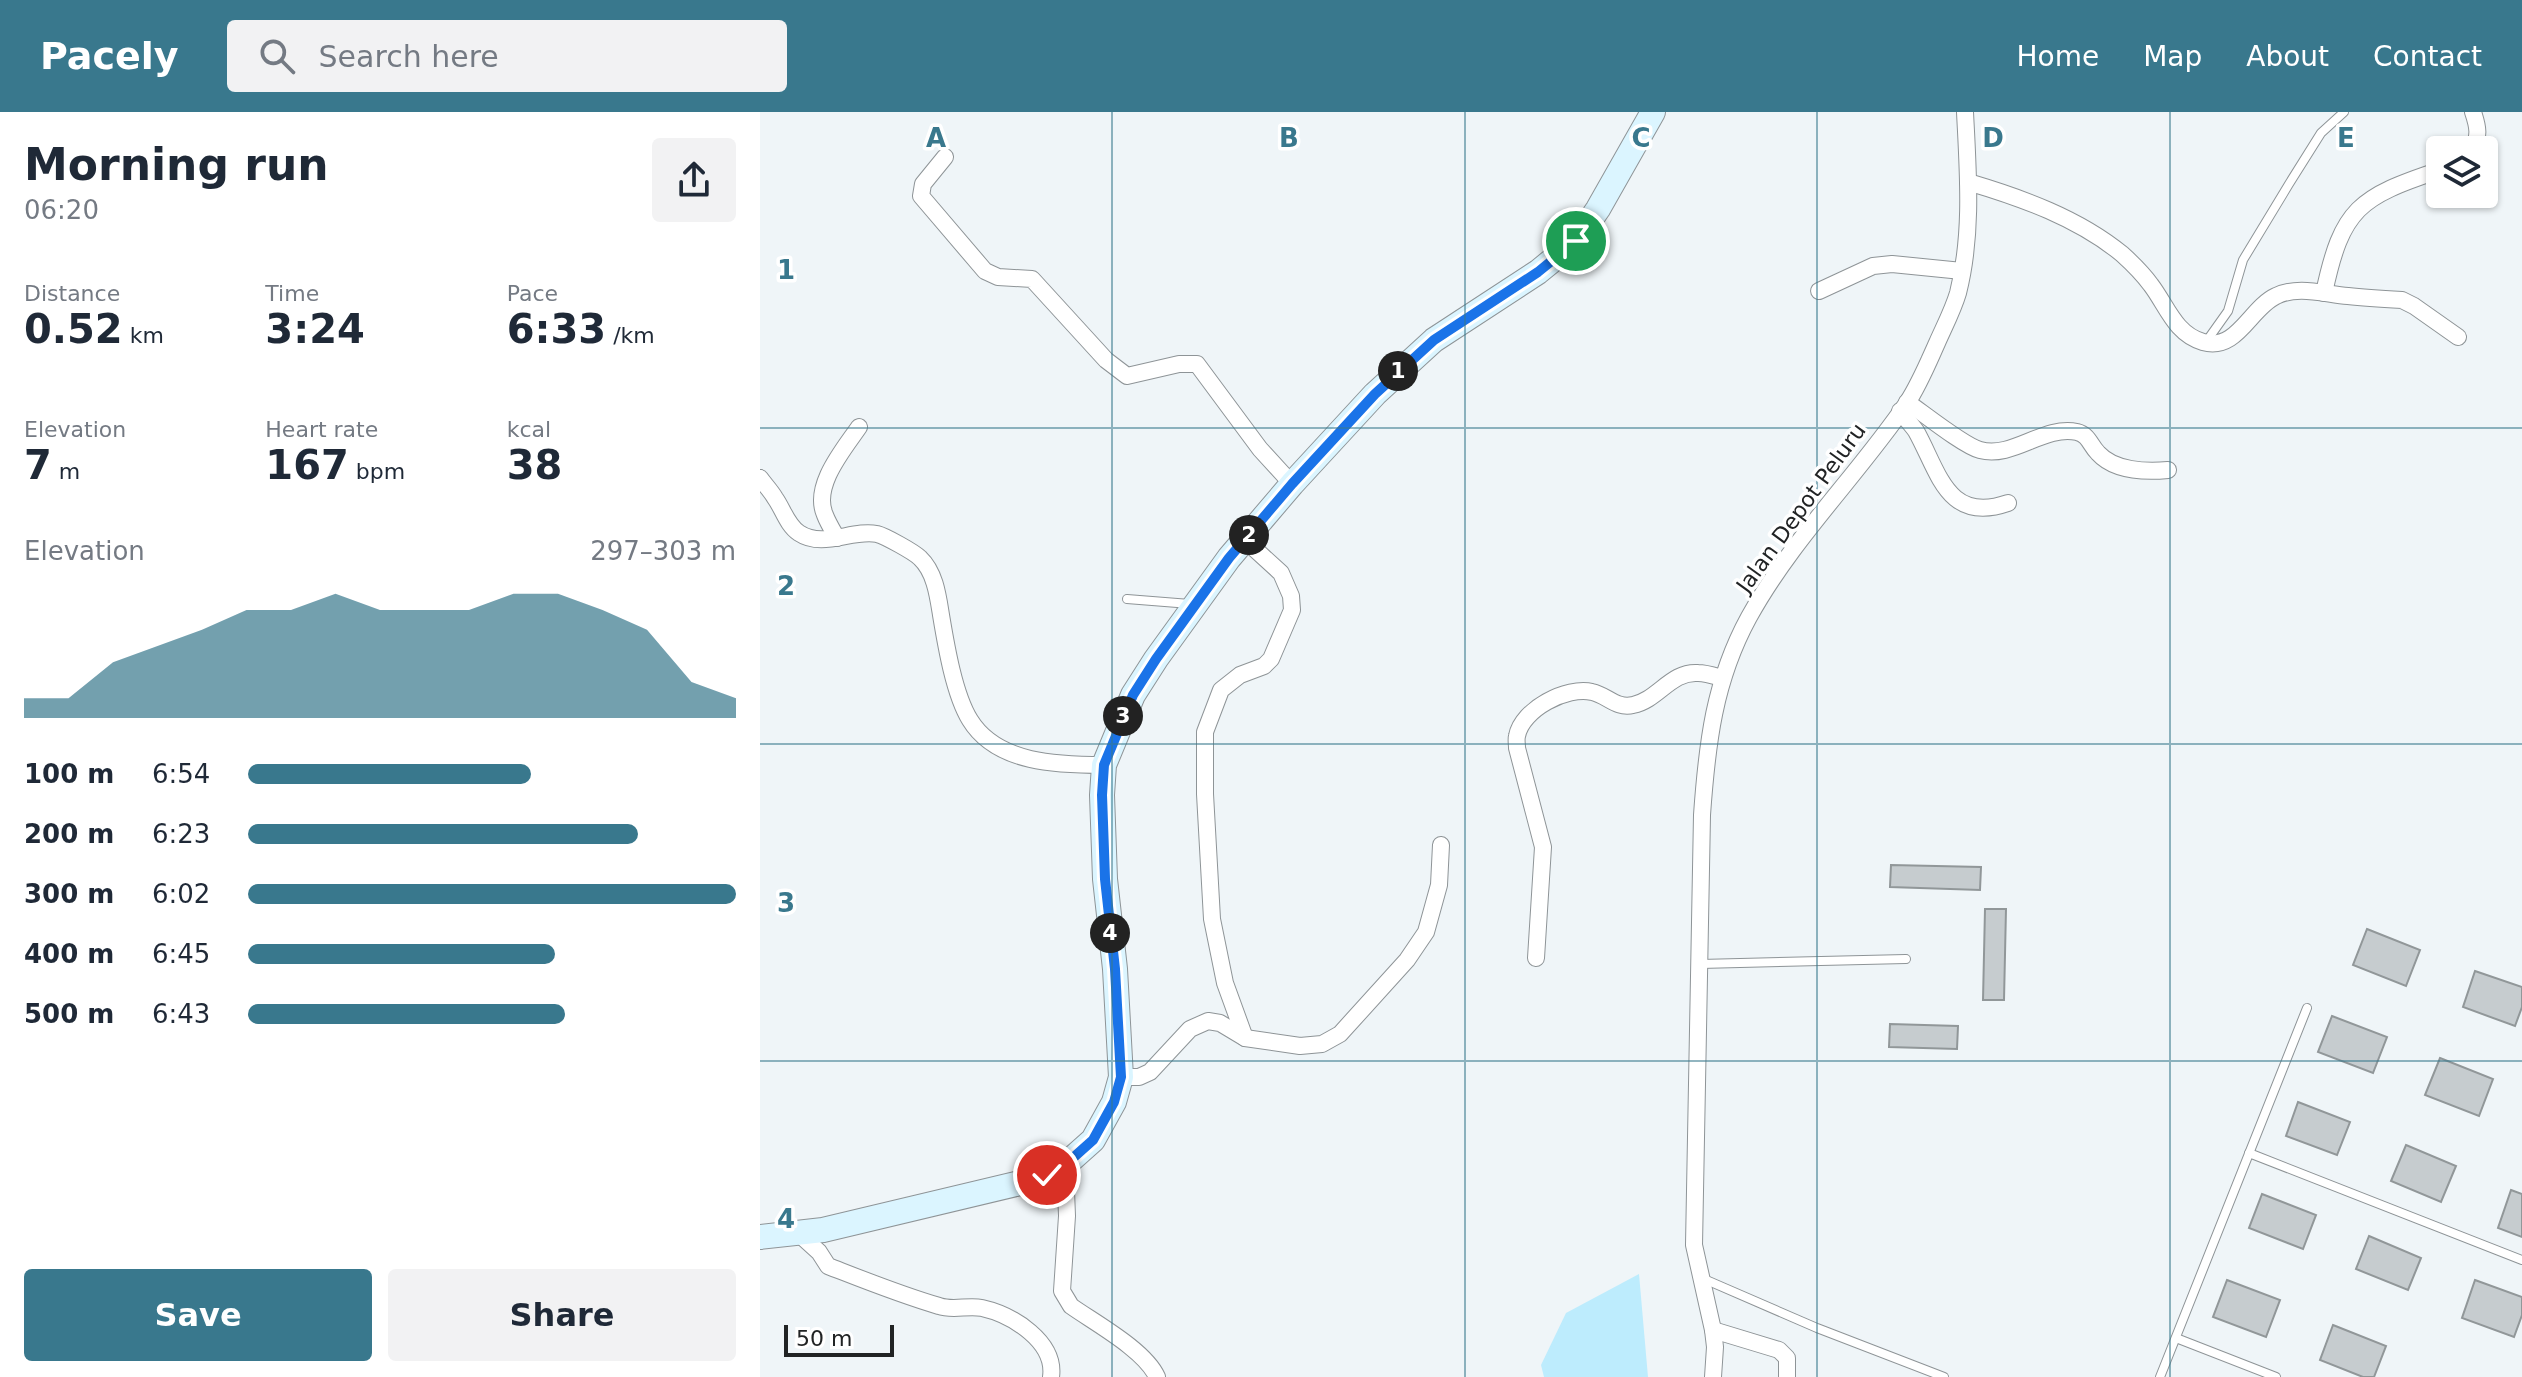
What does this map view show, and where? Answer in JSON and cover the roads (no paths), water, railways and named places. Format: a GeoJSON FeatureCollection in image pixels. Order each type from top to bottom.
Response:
{"type":"FeatureCollection","features":[{"type":"Feature","properties":{"kind":"street"},"geometry":{"type":"LineString","coordinates":[[760,1237],[850,1225],[1047,1175],[1065,1165],[1093,1140],[1114,1102],[1121,1077],[1116,983],[1105,879],[1104,765],[1133,695],[1229,558],[1375,394],[1415,356],[1560,256],[1576,241],[1598,209],[1653,112]]}},
{"type":"Feature","properties":{"kind":"street","name":"Jalan Depot Peluru"},"geometry":{"type":"LineString","coordinates":[[1713,1377],[1713,1330],[1694,1245],[1702,815],[1707,747],[1722,678],[1749,617],[1779,569],[1903,407],[1958,294],[1967,230],[1965,112]]}},
{"type":"Feature","properties":{"kind":"street"},"geometry":{"type":"LineString","coordinates":[[2473,112],[2477,136]]}},
{"type":"Feature","properties":{"kind":"street"},"geometry":{"type":"LineString","coordinates":[[945,157],[923,184],[921,196],[985,271],[998,277],[1032,279],[1106,360],[1127,376],[1179,364],[1197,364],[1242,427],[1292,484]]}},
{"type":"Feature","properties":{"kind":"street"},"geometry":{"type":"LineString","coordinates":[[2324,293],[2335,248],[2362,203],[2426,175]]}},
{"type":"Feature","properties":{"kind":"street"},"geometry":{"type":"LineString","coordinates":[[1968,182],[2019,197],[2078,225],[2108,244],[2148,281],[2178,329],[2205,343],[2221,343],[2238,332],[2265,301],[2298,290],[2402,300],[2458,337]]}},
{"type":"Feature","properties":{"kind":"street"},"geometry":{"type":"LineString","coordinates":[[1819,291],[1873,266],[1892,264],[1962,271]]}},
{"type":"Feature","properties":{"kind":"street"},"geometry":{"type":"LineString","coordinates":[[1903,407],[1976,450],[2000,452],[2038,438],[2072,431],[2086,436],[2105,459],[2133,469],[2151,472],[2168,470]]}},
{"type":"Feature","properties":{"kind":"street"},"geometry":{"type":"LineString","coordinates":[[1903,407],[1936,473],[1953,496],[1972,508],[1985,509],[2008,503]]}},
{"type":"Feature","properties":{"kind":"street"},"geometry":{"type":"LineString","coordinates":[[837,538],[823,513],[822,498],[825,484],[859,427]]}},
{"type":"Feature","properties":{"kind":"street"},"geometry":{"type":"LineString","coordinates":[[760,478],[796,532],[821,539],[856,534],[879,535],[920,558],[932,574],[959,699],[971,723],[993,744],[1013,754],[1055,764],[1104,765]]}},
{"type":"Feature","properties":{"kind":"street"},"geometry":{"type":"LineString","coordinates":[[1245,540],[1281,573],[1291,596],[1292,610],[1271,659],[1264,666],[1240,675],[1221,690],[1205,732],[1205,805],[1212,919],[1225,983],[1245,1038]]}},
{"type":"Feature","properties":{"kind":"street"},"geometry":{"type":"LineString","coordinates":[[1536,958],[1543,847],[1517,748],[1517,734],[1526,719],[1561,694],[1577,690],[1592,692],[1626,706],[1646,702],[1685,673],[1722,678]]}},
{"type":"Feature","properties":{"kind":"street"},"geometry":{"type":"LineString","coordinates":[[1121,1077],[1139,1077],[1150,1072],[1190,1029],[1213,1020],[1245,1038],[1310,1045],[1322,1044],[1340,1034],[1407,960],[1426,932],[1439,885],[1441,845]]}},
{"type":"Feature","properties":{"kind":"street"},"geometry":{"type":"LineString","coordinates":[[1065,1165],[1064,1298],[1139,1355],[1157,1377]]}},
{"type":"Feature","properties":{"kind":"street"},"geometry":{"type":"LineString","coordinates":[[797,1232],[819,1252],[828,1266],[933,1305],[981,1308],[1014,1322],[1035,1337],[1044,1348],[1051,1361],[1051,1377]]}},
{"type":"Feature","properties":{"kind":"street"},"geometry":{"type":"LineString","coordinates":[[1713,1330],[1779,1350],[1787,1358],[1787,1377]]}},
{"type":"Feature","properties":{"kind":"lane"},"geometry":{"type":"LineString","coordinates":[[2205,343],[2228,311],[2243,260],[2321,133],[2344,112]]}},
{"type":"Feature","properties":{"kind":"lane"},"geometry":{"type":"LineString","coordinates":[[1127,599],[1195,605]]}},
{"type":"Feature","properties":{"kind":"lane"},"geometry":{"type":"LineString","coordinates":[[1699,964],[1906,959]]}},
{"type":"Feature","properties":{"kind":"lane"},"geometry":{"type":"LineString","coordinates":[[2160,1377],[2307,1008]]}},
{"type":"Feature","properties":{"kind":"lane"},"geometry":{"type":"LineString","coordinates":[[2249,1153],[2522,1260]]}},
{"type":"Feature","properties":{"kind":"lane"},"geometry":{"type":"LineString","coordinates":[[1699,1277],[1817,1328],[1944,1377]]}},
{"type":"Feature","properties":{"kind":"lane"},"geometry":{"type":"LineString","coordinates":[[2176,1338],[2276,1377]]}}]}
